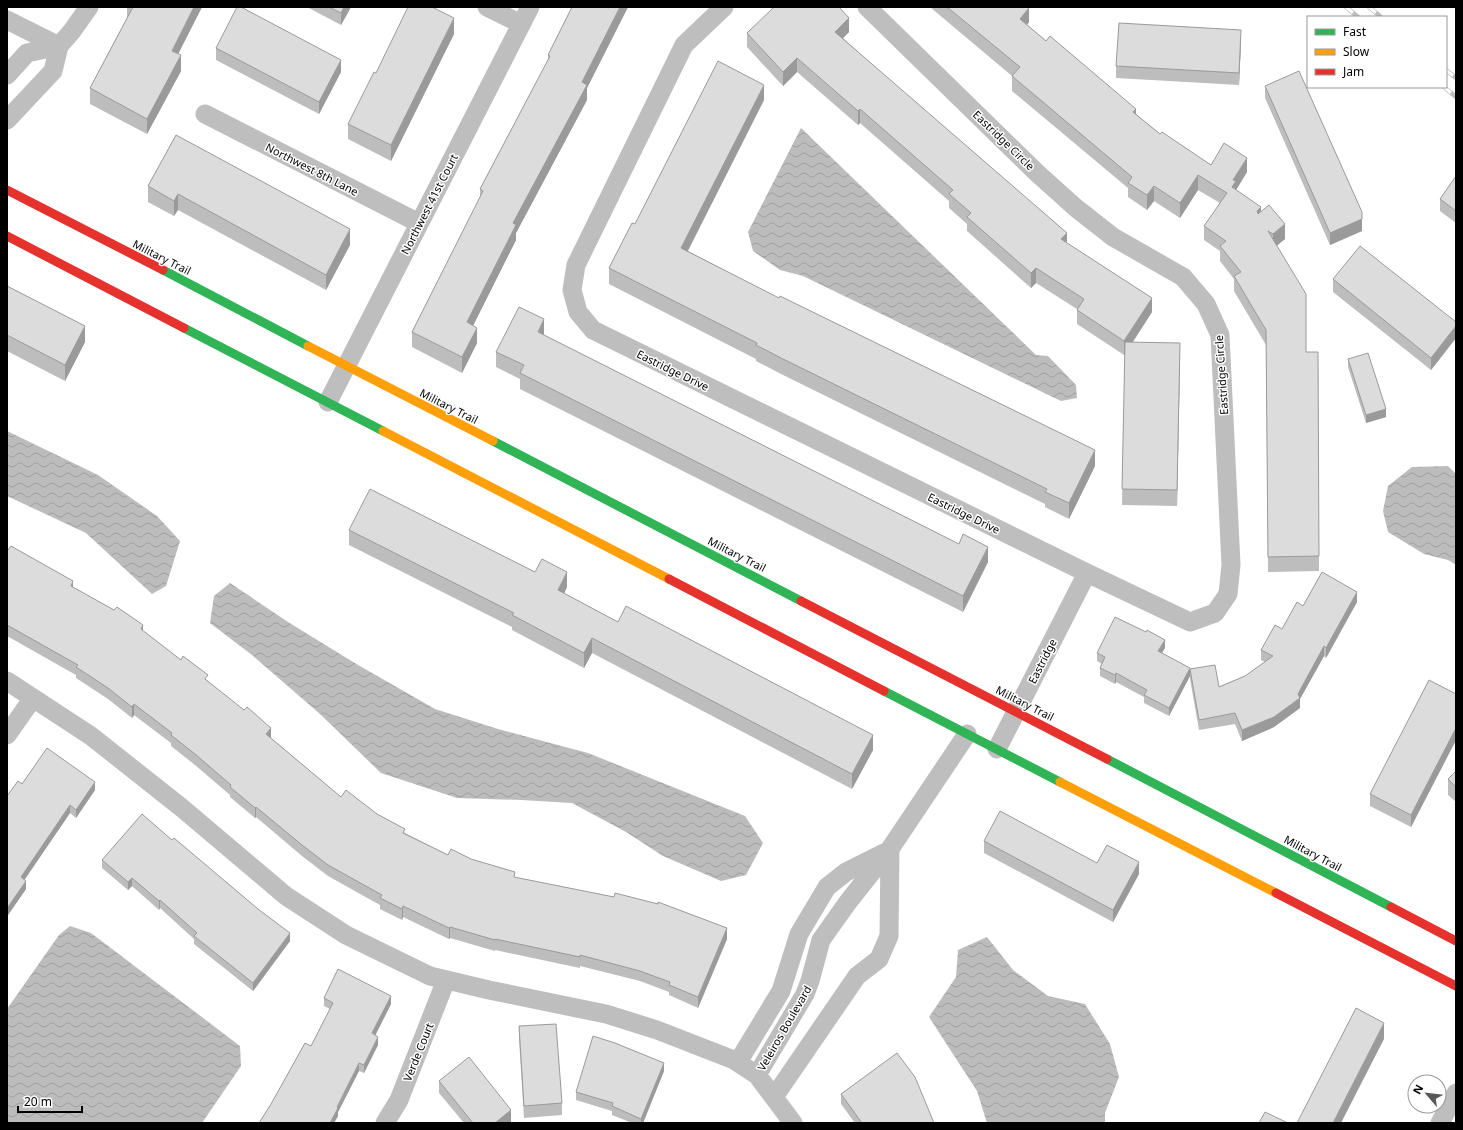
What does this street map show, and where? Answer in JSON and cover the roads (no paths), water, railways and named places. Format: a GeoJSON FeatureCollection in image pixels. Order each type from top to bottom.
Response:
{"type":"FeatureCollection","features":[{"type":"Feature","properties":{"kind":"street"},"geometry":{"type":"LineString","coordinates":[[7,120],[53,70],[59,46],[89,7]]}},
{"type":"Feature","properties":{"kind":"street"},"geometry":{"type":"LineString","coordinates":[[487,7],[521,24]]}},
{"type":"Feature","properties":{"kind":"street","name":"Northwest 41st Court"},"geometry":{"type":"LineString","coordinates":[[328,402],[530,7]]}},
{"type":"Feature","properties":{"kind":"street","name":"Eastridge Drive"},"geometry":{"type":"LineString","coordinates":[[724,7],[684,45],[576,265],[572,290],[578,312],[593,330],[1087,574]]}},
{"type":"Feature","properties":{"kind":"street","name":"Eastridge Circle"},"geometry":{"type":"LineString","coordinates":[[867,7],[1076,208],[1113,237],[1183,277],[1206,304],[1220,335],[1231,565],[1228,594],[1215,613],[1190,622],[1087,574]]}},
{"type":"Feature","properties":{"kind":"street"},"geometry":{"type":"LineString","coordinates":[[7,20],[59,46]]}},
{"type":"Feature","properties":{"kind":"street"},"geometry":{"type":"LineString","coordinates":[[7,75],[27,53],[59,46]]}},
{"type":"Feature","properties":{"kind":"street","name":"Northwest 8th Lane"},"geometry":{"type":"LineString","coordinates":[[205,114],[419,223]]}},
{"type":"Feature","properties":{"kind":"street","name":"Military Trail"},"geometry":{"type":"LineString","coordinates":[[7,190],[1456,941]]}},
{"type":"Feature","properties":{"kind":"street"},"geometry":{"type":"LineString","coordinates":[[7,236],[966,734],[1456,986]]}},
{"type":"Feature","properties":{"kind":"street","name":"Eastridge"},"geometry":{"type":"LineString","coordinates":[[997,749],[1087,574]]}},
{"type":"Feature","properties":{"kind":"street"},"geometry":{"type":"LineString","coordinates":[[7,681],[91,736],[182,808],[286,896],[346,935],[430,976],[489,990],[606,1014],[657,1030],[738,1062],[757,1075]]}},
{"type":"Feature","properties":{"kind":"street"},"geometry":{"type":"LineString","coordinates":[[7,734],[33,698]]}},
{"type":"Feature","properties":{"kind":"street","name":"Veleiros Boulevard"},"geometry":{"type":"LineString","coordinates":[[793,1123],[757,1075],[805,994],[821,940],[848,902],[890,849],[966,734]]}},
{"type":"Feature","properties":{"kind":"street"},"geometry":{"type":"LineString","coordinates":[[738,1062],[781,991],[798,934],[826,887],[846,872],[890,849],[889,936],[879,959],[857,976],[774,1098]]}},
{"type":"Feature","properties":{"kind":"street","name":"Verde Court"},"geometry":{"type":"LineString","coordinates":[[385,1123],[399,1100],[446,980]]}},
{"type":"Feature","properties":{"kind":"street"},"geometry":{"type":"LineString","coordinates":[[1440,1123],[1456,1093]]}},
{"type":"Feature","properties":{"kind":"water"},"geometry":{"type":"Polygon","coordinates":[[[801,128],[1036,355],[1048,356],[1076,385],[1077,398],[1061,401],[803,276],[780,270],[753,251],[748,232],[801,128]]]}},
{"type":"Feature","properties":{"kind":"water"},"geometry":{"type":"Polygon","coordinates":[[[7,431],[98,475],[157,516],[180,541],[166,586],[152,594],[86,533],[7,496],[7,431]]]}},
{"type":"Feature","properties":{"kind":"water"},"geometry":{"type":"Polygon","coordinates":[[[1448,466],[1456,474],[1456,565],[1448,560],[1424,554],[1388,532],[1383,511],[1388,486],[1412,467],[1448,466]]]}},
{"type":"Feature","properties":{"kind":"water"},"geometry":{"type":"Polygon","coordinates":[[[230,583],[288,622],[358,665],[435,709],[498,729],[588,753],[745,816],[763,843],[746,875],[721,881],[663,856],[626,832],[572,803],[457,798],[381,773],[320,714],[252,655],[210,623],[214,596],[230,583]]]}},
{"type":"Feature","properties":{"kind":"water"},"geometry":{"type":"Polygon","coordinates":[[[70,926],[91,933],[240,1046],[241,1066],[202,1123],[7,1123],[7,1009],[59,935],[70,926]]]}},
{"type":"Feature","properties":{"kind":"water"},"geometry":{"type":"Polygon","coordinates":[[[987,937],[1013,970],[1048,996],[1085,1004],[1110,1044],[1119,1077],[1105,1113],[1105,1123],[987,1123],[977,1091],[929,1017],[956,977],[958,950],[987,937]]]}},
{"type":"Feature","properties":{"kind":"railway"},"geometry":{"type":"LineString","coordinates":[[1346,7],[1357,16]]}},
{"type":"Feature","properties":{"kind":"railway"},"geometry":{"type":"LineString","coordinates":[[1369,7],[1380,16]]}},
{"type":"Feature","properties":{"kind":"railway"},"geometry":{"type":"LineString","coordinates":[[1447,71],[1456,78]]}},
{"type":"Feature","properties":{"kind":"railway"},"geometry":{"type":"LineString","coordinates":[[1445,88],[1456,97]]}}]}
